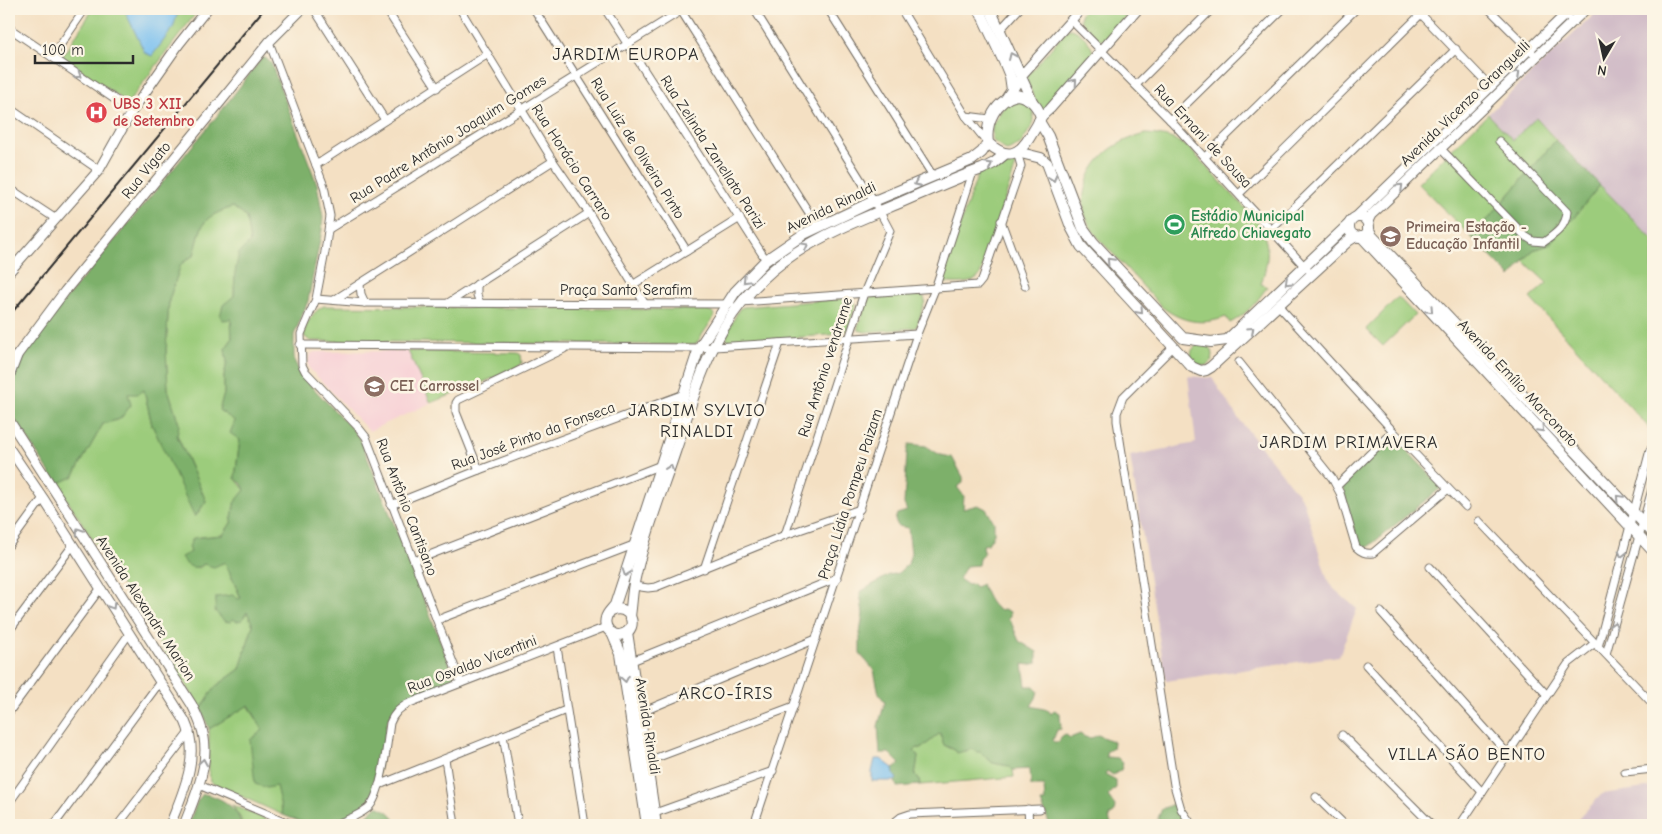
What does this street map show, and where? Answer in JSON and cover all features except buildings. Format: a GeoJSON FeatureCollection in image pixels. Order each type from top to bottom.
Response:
{"type":"FeatureCollection","features":[{"type":"Feature","properties":{"kind":"main road"},"geometry":{"type":"LineString","coordinates":[[979,9],[1010,76],[1012,87],[1008,96],[990,119],[987,133],[988,142],[997,150],[1006,154]]}},
{"type":"Feature","properties":{"kind":"main road"},"geometry":{"type":"LineString","coordinates":[[990,9],[1048,136],[1088,236],[1179,335],[1195,341],[1212,342],[1218,354],[1216,363],[1206,370],[1195,369],[1173,347],[1078,242],[1047,163],[1041,158],[1016,152]]}},
{"type":"Feature","properties":{"kind":"main road"},"geometry":{"type":"LineString","coordinates":[[1008,96],[1024,96],[1032,101]]}},
{"type":"Feature","properties":{"kind":"main road"},"geometry":{"type":"LineString","coordinates":[[1016,152],[1025,145],[1040,119]]}},
{"type":"Feature","properties":{"kind":"main road","name":"Avenida Rinaldi"},"geometry":{"type":"LineString","coordinates":[[611,611],[615,605],[636,544],[699,348],[726,304],[766,260],[790,242],[874,201],[972,160],[988,142]]}},
{"type":"Feature","properties":{"kind":"main road","name":"Avenida Rinaldi"},"geometry":{"type":"LineString","coordinates":[[630,616],[634,586],[646,540],[702,374],[713,346],[740,302],[766,274],[797,250],[880,211],[994,163],[1006,154],[1016,152]]}},
{"type":"Feature","properties":{"kind":"main road"},"geometry":{"type":"LineString","coordinates":[[1359,236],[1350,230],[1352,221],[1361,217],[1368,225]]}},
{"type":"Feature","properties":{"kind":"main road","name":"Avenida Vicenzo Granguelli"},"geometry":{"type":"LineString","coordinates":[[1212,342],[1227,340],[1352,221]]}},
{"type":"Feature","properties":{"kind":"main road","name":"Avenida Vicenzo Granguelli"},"geometry":{"type":"LineString","coordinates":[[1216,363],[1348,241],[1366,233],[1368,225]]}},
{"type":"Feature","properties":{"kind":"main road","name":"Avenida Emílio Marconato"},"geometry":{"type":"LineString","coordinates":[[1368,225],[1372,236],[1631,519],[1642,530],[1653,532]]}},
{"type":"Feature","properties":{"kind":"main road","name":"Avenida Emílio Marconato"},"geometry":{"type":"LineString","coordinates":[[1359,236],[1642,530],[1653,551]]}},
{"type":"Feature","properties":{"kind":"main road"},"geometry":{"type":"LineString","coordinates":[[1188,362],[1186,355],[1191,344],[1195,341]]}},
{"type":"Feature","properties":{"kind":"main road"},"geometry":{"type":"LineString","coordinates":[[624,610],[630,616],[631,624],[627,632],[620,635],[609,630],[606,618],[611,611],[624,610]]}},
{"type":"Feature","properties":{"kind":"main road","name":"Avenida Rinaldi"},"geometry":{"type":"LineString","coordinates":[[609,630],[621,654],[648,762],[654,813],[650,824]]}},
{"type":"Feature","properties":{"kind":"main road","name":"Avenida Rinaldi"},"geometry":{"type":"LineString","coordinates":[[627,632],[632,661],[636,715],[650,824]]}},
{"type":"Feature","properties":{"kind":"street"},"geometry":{"type":"LineString","coordinates":[[52,57],[85,9]]}},
{"type":"Feature","properties":{"kind":"street"},"geometry":{"type":"LineString","coordinates":[[10,268],[99,170],[132,111],[179,44],[207,9]]}},
{"type":"Feature","properties":{"kind":"street","name":"Rua Vigato"},"geometry":{"type":"LineString","coordinates":[[9,364],[65,290],[269,42],[302,9]]}},
{"type":"Feature","properties":{"kind":"street"},"geometry":{"type":"LineString","coordinates":[[314,9],[385,120]]}},
{"type":"Feature","properties":{"kind":"street"},"geometry":{"type":"LineString","coordinates":[[386,9],[437,88]]}},
{"type":"Feature","properties":{"kind":"street","name":"Rua Horácio Carraro"},"geometry":{"type":"LineString","coordinates":[[460,9],[553,161],[589,213],[645,304]]}},
{"type":"Feature","properties":{"kind":"street","name":"Rua Luiz de Oliveira Pinto"},"geometry":{"type":"LineString","coordinates":[[534,9],[687,251]]}},
{"type":"Feature","properties":{"kind":"street","name":"Rua Zelinda Zanellato Parizi"},"geometry":{"type":"LineString","coordinates":[[605,9],[766,260]]}},
{"type":"Feature","properties":{"kind":"street"},"geometry":{"type":"LineString","coordinates":[[682,9],[818,227]]}},
{"type":"Feature","properties":{"kind":"street","name":"Rua Padre Antônio Joaquim Gomes"},"geometry":{"type":"LineString","coordinates":[[329,229],[682,9]]}},
{"type":"Feature","properties":{"kind":"street","name":"Rua Antônio vendrame"},"geometry":{"type":"LineString","coordinates":[[754,9],[889,228],[889,235],[864,293],[785,535]]}},
{"type":"Feature","properties":{"kind":"street"},"geometry":{"type":"LineString","coordinates":[[828,9],[934,176]]}},
{"type":"Feature","properties":{"kind":"street"},"geometry":{"type":"LineString","coordinates":[[901,9],[966,116],[988,142]]}},
{"type":"Feature","properties":{"kind":"street"},"geometry":{"type":"LineString","coordinates":[[1000,30],[1018,9]]}},
{"type":"Feature","properties":{"kind":"street"},"geometry":{"type":"LineString","coordinates":[[1008,96],[1021,76],[1080,9]]}},
{"type":"Feature","properties":{"kind":"street"},"geometry":{"type":"LineString","coordinates":[[1040,119],[1138,9]]}},
{"type":"Feature","properties":{"kind":"street"},"geometry":{"type":"LineString","coordinates":[[1136,85],[1211,9]]}},
{"type":"Feature","properties":{"kind":"street"},"geometry":{"type":"LineString","coordinates":[[1170,120],[1282,9]]}},
{"type":"Feature","properties":{"kind":"street"},"geometry":{"type":"LineString","coordinates":[[1205,157],[1356,9]]}},
{"type":"Feature","properties":{"kind":"street"},"geometry":{"type":"LineString","coordinates":[[1489,9],[1535,56]]}},
{"type":"Feature","properties":{"kind":"street","name":"Avenida Vicenzo Granguelli"},"geometry":{"type":"LineString","coordinates":[[1368,225],[1371,215],[1586,9]]}},
{"type":"Feature","properties":{"kind":"street"},"geometry":{"type":"LineString","coordinates":[[1566,10],[1572,21]]}},
{"type":"Feature","properties":{"kind":"street","name":"Avenida Vicenzo Granguelli"},"geometry":{"type":"LineString","coordinates":[[1352,221],[1566,10]]}},
{"type":"Feature","properties":{"kind":"street"},"geometry":{"type":"LineString","coordinates":[[1239,194],[1419,11],[1490,86]]}},
{"type":"Feature","properties":{"kind":"street","name":"Rua Ernani de Sousa"},"geometry":{"type":"LineString","coordinates":[[1071,20],[1205,157],[1312,275]]}},
{"type":"Feature","properties":{"kind":"street"},"geometry":{"type":"LineString","coordinates":[[9,28],[132,111]]}},
{"type":"Feature","properties":{"kind":"street","name":"Rua Antônio Cantisano"},"geometry":{"type":"LineString","coordinates":[[269,42],[324,186],[330,216],[316,299],[303,327],[300,345],[302,365],[305,371],[366,437],[461,683]]}},
{"type":"Feature","properties":{"kind":"street"},"geometry":{"type":"LineString","coordinates":[[1271,230],[1456,49]]}},
{"type":"Feature","properties":{"kind":"street"},"geometry":{"type":"LineString","coordinates":[[316,165],[488,54]]}},
{"type":"Feature","properties":{"kind":"street"},"geometry":{"type":"LineString","coordinates":[[9,108],[99,170]]}},
{"type":"Feature","properties":{"kind":"street"},"geometry":{"type":"LineString","coordinates":[[966,116],[990,119]]}},
{"type":"Feature","properties":{"kind":"street"},"geometry":{"type":"LineString","coordinates":[[1440,148],[1525,236],[1533,241],[1544,242],[1560,230],[1566,220],[1567,212],[1499,141]]}},
{"type":"Feature","properties":{"kind":"street"},"geometry":{"type":"LineString","coordinates":[[1016,152],[1021,166],[1002,221],[1025,286]]}},
{"type":"Feature","properties":{"kind":"street"},"geometry":{"type":"LineString","coordinates":[[334,301],[553,161]]}},
{"type":"Feature","properties":{"kind":"street","name":"Praça Lídia Pompeu Paizam"},"geometry":{"type":"LineString","coordinates":[[754,825],[917,334],[935,289],[973,172]]}},
{"type":"Feature","properties":{"kind":"street"},"geometry":{"type":"LineString","coordinates":[[9,188],[56,219]]}},
{"type":"Feature","properties":{"kind":"street"},"geometry":{"type":"LineString","coordinates":[[446,303],[589,213]]}},
{"type":"Feature","properties":{"kind":"street"},"geometry":{"type":"LineString","coordinates":[[634,284],[740,218]]}},
{"type":"Feature","properties":{"kind":"street","name":"Praça Santo Serafim"},"geometry":{"type":"LineString","coordinates":[[316,299],[365,303],[726,304],[864,293],[974,287],[980,283],[1002,221]]}},
{"type":"Feature","properties":{"kind":"street"},"geometry":{"type":"LineString","coordinates":[[477,284],[477,295],[480,303]]}},
{"type":"Feature","properties":{"kind":"street"},"geometry":{"type":"LineString","coordinates":[[360,285],[365,303]]}},
{"type":"Feature","properties":{"kind":"street"},"geometry":{"type":"LineString","coordinates":[[1278,305],[1392,431],[1466,508]]}},
{"type":"Feature","properties":{"kind":"street"},"geometry":{"type":"LineString","coordinates":[[300,345],[699,348],[917,334]]}},
{"type":"Feature","properties":{"kind":"street"},"geometry":{"type":"LineString","coordinates":[[704,569],[780,343]]}},
{"type":"Feature","properties":{"kind":"street"},"geometry":{"type":"LineString","coordinates":[[1173,347],[1123,397],[1117,413],[1117,421],[1174,784],[1181,809],[1192,825]]}},
{"type":"Feature","properties":{"kind":"street"},"geometry":{"type":"LineString","coordinates":[[479,470],[456,412],[458,400],[567,348]]}},
{"type":"Feature","properties":{"kind":"street","name":"Rua Vigato"},"geometry":{"type":"LineString","coordinates":[[9,377],[18,354]]}},
{"type":"Feature","properties":{"kind":"street"},"geometry":{"type":"LineString","coordinates":[[1239,362],[1325,468],[1337,486],[1356,547],[1367,554],[1373,553],[1448,490]]}},
{"type":"Feature","properties":{"kind":"street","name":"Rua José Pinto da Fonseca"},"geometry":{"type":"LineString","coordinates":[[391,505],[479,470],[684,394]]}},
{"type":"Feature","properties":{"kind":"street","name":"Avenida Alexandre Marion"},"geometry":{"type":"LineString","coordinates":[[9,420],[192,705],[200,723],[204,738],[204,760],[199,785],[184,825]]}},
{"type":"Feature","properties":{"kind":"street"},"geometry":{"type":"LineString","coordinates":[[1337,486],[1392,431]]}},
{"type":"Feature","properties":{"kind":"street"},"geometry":{"type":"LineString","coordinates":[[1460,825],[1568,664],[1597,645],[1650,450],[1653,450]]}},
{"type":"Feature","properties":{"kind":"street","name":"Avenida Alexandre Marion"},"geometry":{"type":"LineString","coordinates":[[10,454],[43,498],[190,732],[192,752],[188,778],[170,825]]}},
{"type":"Feature","properties":{"kind":"street"},"geometry":{"type":"LineString","coordinates":[[414,561],[662,466]]}},
{"type":"Feature","properties":{"kind":"street"},"geometry":{"type":"LineString","coordinates":[[1606,654],[1653,486]]}},
{"type":"Feature","properties":{"kind":"street"},"geometry":{"type":"LineString","coordinates":[[9,544],[43,498]]}},
{"type":"Feature","properties":{"kind":"street"},"geometry":{"type":"LineString","coordinates":[[634,586],[656,587],[785,535],[860,509]]}},
{"type":"Feature","properties":{"kind":"street"},"geometry":{"type":"LineString","coordinates":[[1479,521],[1653,704]]}},
{"type":"Feature","properties":{"kind":"street"},"geometry":{"type":"LineString","coordinates":[[437,620],[636,544]]}},
{"type":"Feature","properties":{"kind":"street"},"geometry":{"type":"LineString","coordinates":[[9,631],[73,545]]}},
{"type":"Feature","properties":{"kind":"street"},"geometry":{"type":"LineString","coordinates":[[1430,567],[1547,695]]}},
{"type":"Feature","properties":{"kind":"street"},"geometry":{"type":"LineString","coordinates":[[632,661],[837,578]]}},
{"type":"Feature","properties":{"kind":"street"},"geometry":{"type":"LineString","coordinates":[[9,712],[100,589]]}},
{"type":"Feature","properties":{"kind":"street"},"geometry":{"type":"LineString","coordinates":[[1381,612],[1507,753]]}},
{"type":"Feature","properties":{"kind":"street","name":"Rua Osvaldo Vicentini"},"geometry":{"type":"LineString","coordinates":[[333,825],[352,818],[368,808],[377,795],[393,716],[398,709],[557,647],[609,630]]}},
{"type":"Feature","properties":{"kind":"street"},"geometry":{"type":"LineString","coordinates":[[9,803],[129,634]]}},
{"type":"Feature","properties":{"kind":"street"},"geometry":{"type":"LineString","coordinates":[[636,715],[816,639]]}},
{"type":"Feature","properties":{"kind":"street"},"geometry":{"type":"LineString","coordinates":[[557,647],[585,825]]}},
{"type":"Feature","properties":{"kind":"street"},"geometry":{"type":"LineString","coordinates":[[1366,665],[1482,792]]}},
{"type":"Feature","properties":{"kind":"street"},"geometry":{"type":"LineString","coordinates":[[54,825],[160,682]]}},
{"type":"Feature","properties":{"kind":"street"},"geometry":{"type":"LineString","coordinates":[[648,762],[794,706]]}},
{"type":"Feature","properties":{"kind":"street"},"geometry":{"type":"LineString","coordinates":[[379,784],[566,710]]}},
{"type":"Feature","properties":{"kind":"street"},"geometry":{"type":"LineString","coordinates":[[118,825],[190,732]]}},
{"type":"Feature","properties":{"kind":"street"},"geometry":{"type":"LineString","coordinates":[[503,735],[518,825]]}},
{"type":"Feature","properties":{"kind":"street"},"geometry":{"type":"LineString","coordinates":[[1342,735],[1432,825]]}},
{"type":"Feature","properties":{"kind":"street"},"geometry":{"type":"LineString","coordinates":[[445,759],[455,825]]}},
{"type":"Feature","properties":{"kind":"street"},"geometry":{"type":"LineString","coordinates":[[1626,772],[1653,769]]}},
{"type":"Feature","properties":{"kind":"street"},"geometry":{"type":"LineString","coordinates":[[654,813],[773,771]]}},
{"type":"Feature","properties":{"kind":"street"},"geometry":{"type":"LineString","coordinates":[[199,785],[293,825]]}},
{"type":"Feature","properties":{"kind":"street"},"geometry":{"type":"LineString","coordinates":[[1316,797],[1345,825]]}},
{"type":"Feature","properties":{"kind":"street"},"geometry":{"type":"LineString","coordinates":[[891,825],[901,817],[910,814],[1040,808]]}},
{"type":"Feature","properties":{"kind":"street"},"geometry":{"type":"LineString","coordinates":[[1028,809],[1029,825]]}},
{"type":"Feature","properties":{"kind":"shaded area"},"geometry":{"type":"Polygon","coordinates":[[[1600,9],[1653,9],[1653,240],[1536,118],[1513,140],[1488,114],[1600,9]]]}},
{"type":"Feature","properties":{"kind":"shaded area","name":"CEI Carrossel"},"geometry":{"type":"Polygon","coordinates":[[[408,351],[431,403],[369,431],[309,368],[308,363],[310,354],[315,352],[408,351]]]}},
{"type":"Feature","properties":{"kind":"shaded area"},"geometry":{"type":"Polygon","coordinates":[[[1188,376],[1212,378],[1238,418],[1303,500],[1327,578],[1334,589],[1357,609],[1339,656],[1166,681],[1130,456],[1196,443],[1188,376]]]}},
{"type":"Feature","properties":{"kind":"shaded area"},"geometry":{"type":"Polygon","coordinates":[[[1653,787],[1653,825],[1577,825],[1578,819],[1602,794],[1653,787]]]}},
{"type":"Feature","properties":{"kind":"green space"},"geometry":{"type":"Polygon","coordinates":[[[93,9],[199,9],[128,103],[62,57],[93,9]]]}},
{"type":"Feature","properties":{"kind":"green space"},"geometry":{"type":"Polygon","coordinates":[[[1085,9],[1134,9],[1105,40],[1099,40],[1080,20],[1081,13],[1085,9]]]}},
{"type":"Feature","properties":{"kind":"green space"},"geometry":{"type":"Polygon","coordinates":[[[1070,29],[1078,32],[1086,39],[1093,51],[1093,55],[1047,108],[1038,107],[1026,79],[1027,76],[1067,30],[1070,29]]]}},
{"type":"Feature","properties":{"kind":"green space"},"geometry":{"type":"Polygon","coordinates":[[[262,58],[266,58],[271,63],[317,184],[323,217],[308,301],[294,335],[294,360],[301,375],[360,439],[454,675],[451,683],[405,701],[391,714],[387,723],[377,779],[372,795],[367,802],[361,808],[344,817],[316,823],[301,822],[283,815],[276,786],[267,788],[255,784],[250,740],[263,730],[249,705],[209,729],[201,709],[215,687],[240,669],[253,625],[247,612],[242,620],[232,619],[230,622],[224,621],[215,611],[216,597],[233,595],[237,599],[241,598],[225,562],[214,567],[204,564],[194,567],[188,565],[181,557],[191,552],[189,547],[193,538],[223,535],[231,523],[235,502],[245,490],[242,484],[235,478],[240,440],[230,433],[235,421],[219,410],[224,394],[224,376],[227,362],[225,349],[232,339],[231,319],[223,320],[220,316],[223,305],[234,296],[235,273],[239,253],[250,242],[246,217],[233,207],[214,215],[204,223],[194,255],[181,264],[169,300],[166,350],[168,389],[179,424],[177,436],[206,501],[195,517],[152,425],[144,390],[137,394],[128,394],[131,405],[120,419],[103,424],[73,477],[57,484],[9,410],[9,388],[22,356],[56,311],[217,116],[262,58]]]}},
{"type":"Feature","properties":{"kind":"green space"},"geometry":{"type":"Polygon","coordinates":[[[1014,98],[1027,101],[1034,111],[1032,126],[1020,145],[1007,151],[992,140],[992,125],[1007,102],[1014,98]]]}},
{"type":"Feature","properties":{"kind":"green space"},"geometry":{"type":"Polygon","coordinates":[[[1488,114],[1513,140],[1536,118],[1556,140],[1472,238],[1418,183],[1488,114]]]}},
{"type":"Feature","properties":{"kind":"green space","name":"Estádio Municipal Alfredo Chiavegato"},"geometry":{"type":"Polygon","coordinates":[[[1146,134],[1169,138],[1189,148],[1257,221],[1262,230],[1267,245],[1267,259],[1261,284],[1267,287],[1251,308],[1230,323],[1226,317],[1209,321],[1193,321],[1177,316],[1162,307],[1101,241],[1087,220],[1084,208],[1085,189],[1096,164],[1101,157],[1122,142],[1146,134]]]}},
{"type":"Feature","properties":{"kind":"green space"},"geometry":{"type":"Polygon","coordinates":[[[1556,140],[1600,185],[1572,220],[1559,220],[1556,228],[1557,236],[1552,244],[1533,250],[1511,277],[1472,238],[1556,140]]]}},
{"type":"Feature","properties":{"kind":"green space"},"geometry":{"type":"Polygon","coordinates":[[[1009,159],[1017,162],[980,275],[974,281],[969,282],[943,282],[942,276],[978,174],[1009,159]]]}},
{"type":"Feature","properties":{"kind":"green space"},"geometry":{"type":"Polygon","coordinates":[[[1600,185],[1653,240],[1653,432],[1530,298],[1547,283],[1524,261],[1533,250],[1552,244],[1559,219],[1572,220],[1600,185]]]}},
{"type":"Feature","properties":{"kind":"green space"},"geometry":{"type":"Polygon","coordinates":[[[233,207],[246,217],[250,242],[235,273],[234,297],[223,305],[231,319],[232,339],[225,349],[227,362],[224,376],[224,394],[219,410],[236,421],[240,439],[235,478],[245,490],[235,502],[231,523],[223,535],[200,537],[186,564],[199,568],[204,564],[214,566],[225,562],[241,599],[237,599],[232,619],[247,612],[253,625],[240,669],[215,687],[201,709],[57,484],[73,477],[103,424],[120,419],[131,405],[127,394],[144,390],[152,425],[196,516],[206,501],[177,435],[179,424],[168,389],[166,350],[169,300],[181,264],[194,255],[204,223],[214,215],[233,207]]]}},
{"type":"Feature","properties":{"kind":"green space"},"geometry":{"type":"Polygon","coordinates":[[[916,294],[924,297],[925,301],[917,326],[914,328],[865,332],[858,330],[868,299],[871,297],[916,294]]]}},
{"type":"Feature","properties":{"kind":"green space"},"geometry":{"type":"Polygon","coordinates":[[[1398,297],[1415,315],[1383,346],[1366,329],[1398,297]]]}},
{"type":"Feature","properties":{"kind":"green space"},"geometry":{"type":"Polygon","coordinates":[[[853,299],[856,305],[848,328],[841,334],[737,342],[726,338],[739,309],[743,307],[853,299]]]}},
{"type":"Feature","properties":{"kind":"green space"},"geometry":{"type":"Polygon","coordinates":[[[324,306],[708,310],[714,313],[714,317],[696,344],[692,345],[310,341],[304,336],[306,327],[313,314],[324,306]]]}},
{"type":"Feature","properties":{"kind":"green space"},"geometry":{"type":"Polygon","coordinates":[[[1202,344],[1210,347],[1213,355],[1210,363],[1202,366],[1194,363],[1191,355],[1194,347],[1202,344]]]}},
{"type":"Feature","properties":{"kind":"green space"},"geometry":{"type":"Polygon","coordinates":[[[408,351],[518,353],[521,355],[522,363],[516,369],[431,403],[408,351]]]}},
{"type":"Feature","properties":{"kind":"green space"},"geometry":{"type":"Polygon","coordinates":[[[1392,435],[1442,487],[1368,547],[1358,544],[1342,485],[1392,435]]]}},
{"type":"Feature","properties":{"kind":"green space"},"geometry":{"type":"Polygon","coordinates":[[[909,444],[926,446],[940,455],[952,457],[963,477],[963,483],[957,487],[964,496],[963,509],[978,505],[986,509],[994,522],[994,534],[988,544],[983,545],[984,553],[979,559],[978,565],[966,566],[959,579],[968,585],[973,584],[975,588],[981,584],[990,602],[995,607],[999,610],[1004,609],[1010,612],[1008,618],[1019,641],[1037,652],[1037,663],[1023,664],[1026,686],[1034,686],[1038,691],[1031,706],[1048,710],[1051,714],[1054,710],[1060,713],[1061,729],[1057,730],[1054,742],[1059,742],[1065,734],[1070,738],[1080,734],[1089,738],[1098,735],[1114,742],[1113,748],[1106,752],[1106,757],[1118,758],[1123,763],[1121,770],[1113,775],[1107,771],[1105,774],[1116,780],[1116,788],[1108,796],[1115,806],[1114,813],[1109,816],[1110,822],[1113,825],[1050,825],[1041,802],[1045,802],[1044,786],[1031,786],[1030,769],[1013,770],[1009,766],[993,763],[980,752],[972,749],[957,753],[955,750],[944,745],[940,733],[922,748],[914,750],[918,757],[915,775],[919,779],[920,785],[897,787],[895,781],[897,779],[893,768],[900,764],[889,753],[880,753],[878,726],[885,702],[879,694],[874,670],[860,654],[860,633],[863,614],[860,592],[889,575],[898,573],[908,564],[911,553],[908,528],[898,526],[895,520],[897,514],[907,511],[904,504],[909,444]]]}},
{"type":"Feature","properties":{"kind":"green space"},"geometry":{"type":"Polygon","coordinates":[[[248,705],[263,730],[283,815],[212,783],[210,779],[209,729],[248,705]]]}},
{"type":"Feature","properties":{"kind":"green space"},"geometry":{"type":"Polygon","coordinates":[[[940,733],[944,745],[958,751],[972,749],[980,752],[993,763],[1009,766],[1013,770],[1014,777],[920,785],[919,779],[915,775],[918,757],[913,750],[922,748],[940,733]]]}},
{"type":"Feature","properties":{"kind":"green space"},"geometry":{"type":"Polygon","coordinates":[[[203,794],[216,797],[233,808],[241,825],[224,825],[217,820],[210,824],[194,822],[193,825],[188,825],[198,800],[203,794]]]}},
{"type":"Feature","properties":{"kind":"green space"},"geometry":{"type":"Polygon","coordinates":[[[1175,803],[1189,825],[1159,825],[1158,818],[1162,809],[1175,803]]]}},
{"type":"Feature","properties":{"kind":"green space"},"geometry":{"type":"Polygon","coordinates":[[[232,805],[266,819],[264,825],[241,825],[241,819],[232,805]]]}},
{"type":"Feature","properties":{"kind":"green space"},"geometry":{"type":"Polygon","coordinates":[[[377,806],[392,815],[395,825],[350,825],[362,820],[377,806]]]}},
{"type":"Feature","properties":{"kind":"water"},"geometry":{"type":"Polygon","coordinates":[[[124,9],[179,9],[173,28],[152,56],[145,53],[124,9]]]}},
{"type":"Feature","properties":{"kind":"water"},"geometry":{"type":"Polygon","coordinates":[[[875,759],[881,759],[893,768],[897,779],[895,781],[872,781],[875,759]]]}},
{"type":"Feature","properties":{"kind":"railway"},"geometry":{"type":"LineString","coordinates":[[9,316],[264,9]]}},
{"type":"Feature","properties":{"kind":"place","name":"UBS 3 XII de Setembro"},"geometry":{"type":"Point","coordinates":[97,113]}},
{"type":"Feature","properties":{"kind":"place","name":"Estádio Municipal Alfredo Chiavegato"},"geometry":{"type":"Point","coordinates":[1175,225]}},
{"type":"Feature","properties":{"kind":"place","name":"Primeira Estação - Educação Infantil"},"geometry":{"type":"Point","coordinates":[1390,236]}},
{"type":"Feature","properties":{"kind":"place","name":"CEI Carrossel"},"geometry":{"type":"Point","coordinates":[374,386]}},
{"type":"Feature","properties":{"kind":"district","name":"JARDIM EUROPA"},"geometry":{"type":"Point","coordinates":[626,54]}},
{"type":"Feature","properties":{"kind":"district","name":"JARDIM SYLVIO RINALDI"},"geometry":{"type":"Point","coordinates":[697,420]}},
{"type":"Feature","properties":{"kind":"district","name":"JARDIM PRIMAVERA"},"geometry":{"type":"Point","coordinates":[1349,442]}},
{"type":"Feature","properties":{"kind":"district","name":"ARCO-ÍRIS"},"geometry":{"type":"Point","coordinates":[726,693]}},
{"type":"Feature","properties":{"kind":"district","name":"VILLA SÃO BENTO"},"geometry":{"type":"Point","coordinates":[1467,754]}}]}
